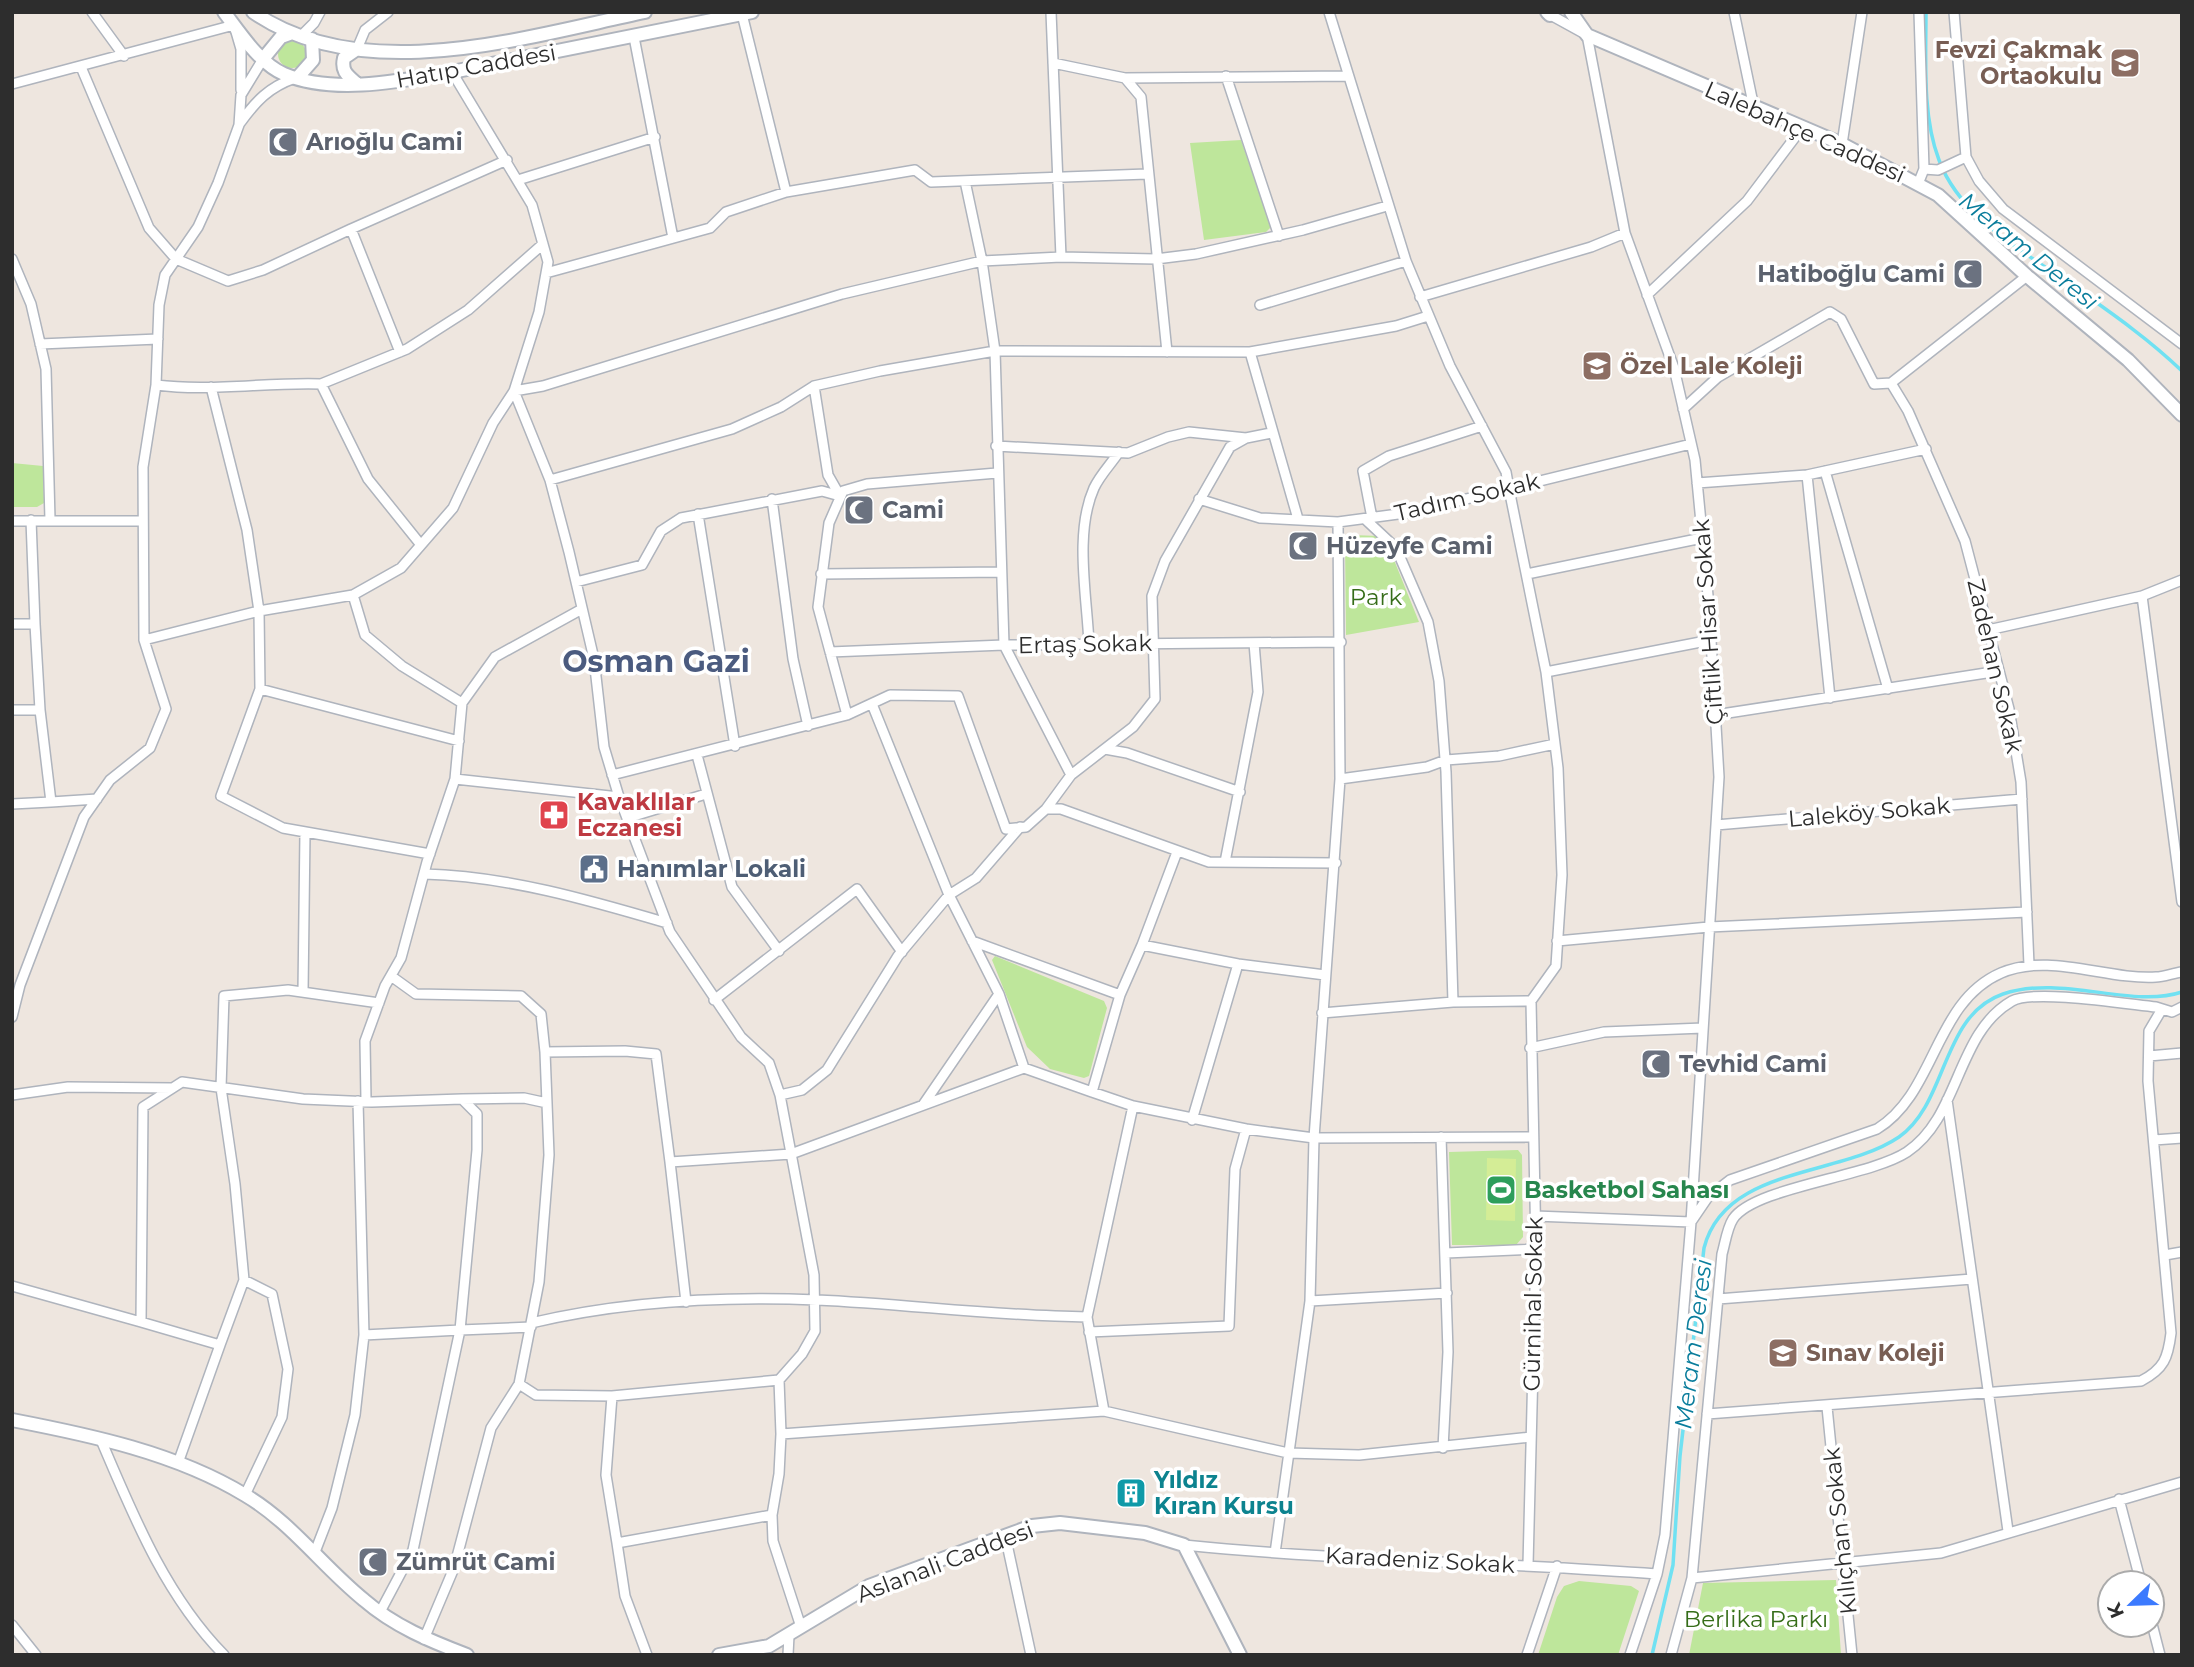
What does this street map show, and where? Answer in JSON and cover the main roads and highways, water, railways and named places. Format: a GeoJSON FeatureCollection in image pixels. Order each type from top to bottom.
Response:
{"type":"FeatureCollection","features":[{"type":"Feature","properties":{"kind":"waterway","name":"Meram Deresi"},"geometry":{"type":"LineString","coordinates":[[1926,12],[1927,106],[1934,143],[1949,181],[1962,199],[1996,232],[2129,326],[2182,371]]}},
{"type":"Feature","properties":{"kind":"waterway","name":"Meram Deresi"},"geometry":{"type":"LineString","coordinates":[[1652,1655],[1673,1565],[1680,1456],[1704,1248],[1716,1221],[1735,1202],[1759,1187],[1847,1160],[1875,1150],[1899,1137],[1915,1122],[1927,1103],[1967,1020],[1983,1005],[2003,994],[2049,988],[2141,997],[2182,992]]}},
{"type":"Feature","properties":{"kind":"place","name":"Fevzi Çakmak Ortaokulu"},"geometry":{"type":"Point","coordinates":[2125,63]}},
{"type":"Feature","properties":{"kind":"place","name":"Arıoğlu Cami"},"geometry":{"type":"Point","coordinates":[283,142]}},
{"type":"Feature","properties":{"kind":"place","name":"Hatiboğlu Cami"},"geometry":{"type":"Point","coordinates":[1968,274]}},
{"type":"Feature","properties":{"kind":"place","name":"Özel Lale Koleji"},"geometry":{"type":"Point","coordinates":[1597,366]}},
{"type":"Feature","properties":{"kind":"place","name":"Cami"},"geometry":{"type":"Point","coordinates":[859,510]}},
{"type":"Feature","properties":{"kind":"place","name":"Hüzeyfe Cami"},"geometry":{"type":"Point","coordinates":[1303,546]}},
{"type":"Feature","properties":{"kind":"place","name":"Kavaklılar Eczanesi"},"geometry":{"type":"Point","coordinates":[554,815]}},
{"type":"Feature","properties":{"kind":"place","name":"Hanımlar Lokali"},"geometry":{"type":"Point","coordinates":[594,869]}},
{"type":"Feature","properties":{"kind":"place","name":"Tevhid Cami"},"geometry":{"type":"Point","coordinates":[1656,1064]}},
{"type":"Feature","properties":{"kind":"place","name":"Basketbol Sahası"},"geometry":{"type":"Point","coordinates":[1501,1190]}},
{"type":"Feature","properties":{"kind":"place","name":"Sınav Koleji"},"geometry":{"type":"Point","coordinates":[1783,1353]}},
{"type":"Feature","properties":{"kind":"place","name":"Yıldız Kıran Kursu"},"geometry":{"type":"Point","coordinates":[1131,1493]}},
{"type":"Feature","properties":{"kind":"place","name":"Zümrüt Cami"},"geometry":{"type":"Point","coordinates":[373,1562]}},
{"type":"Feature","properties":{"kind":"district","name":"Osman Gazi"},"geometry":{"type":"Point","coordinates":[656,661]}},
{"type":"Feature","properties":{"kind":"park label","name":"Park"},"geometry":{"type":"Point","coordinates":[1376,597]}},
{"type":"Feature","properties":{"kind":"park label","name":"Berlika Parkı"},"geometry":{"type":"Point","coordinates":[1756,1619]}}]}
